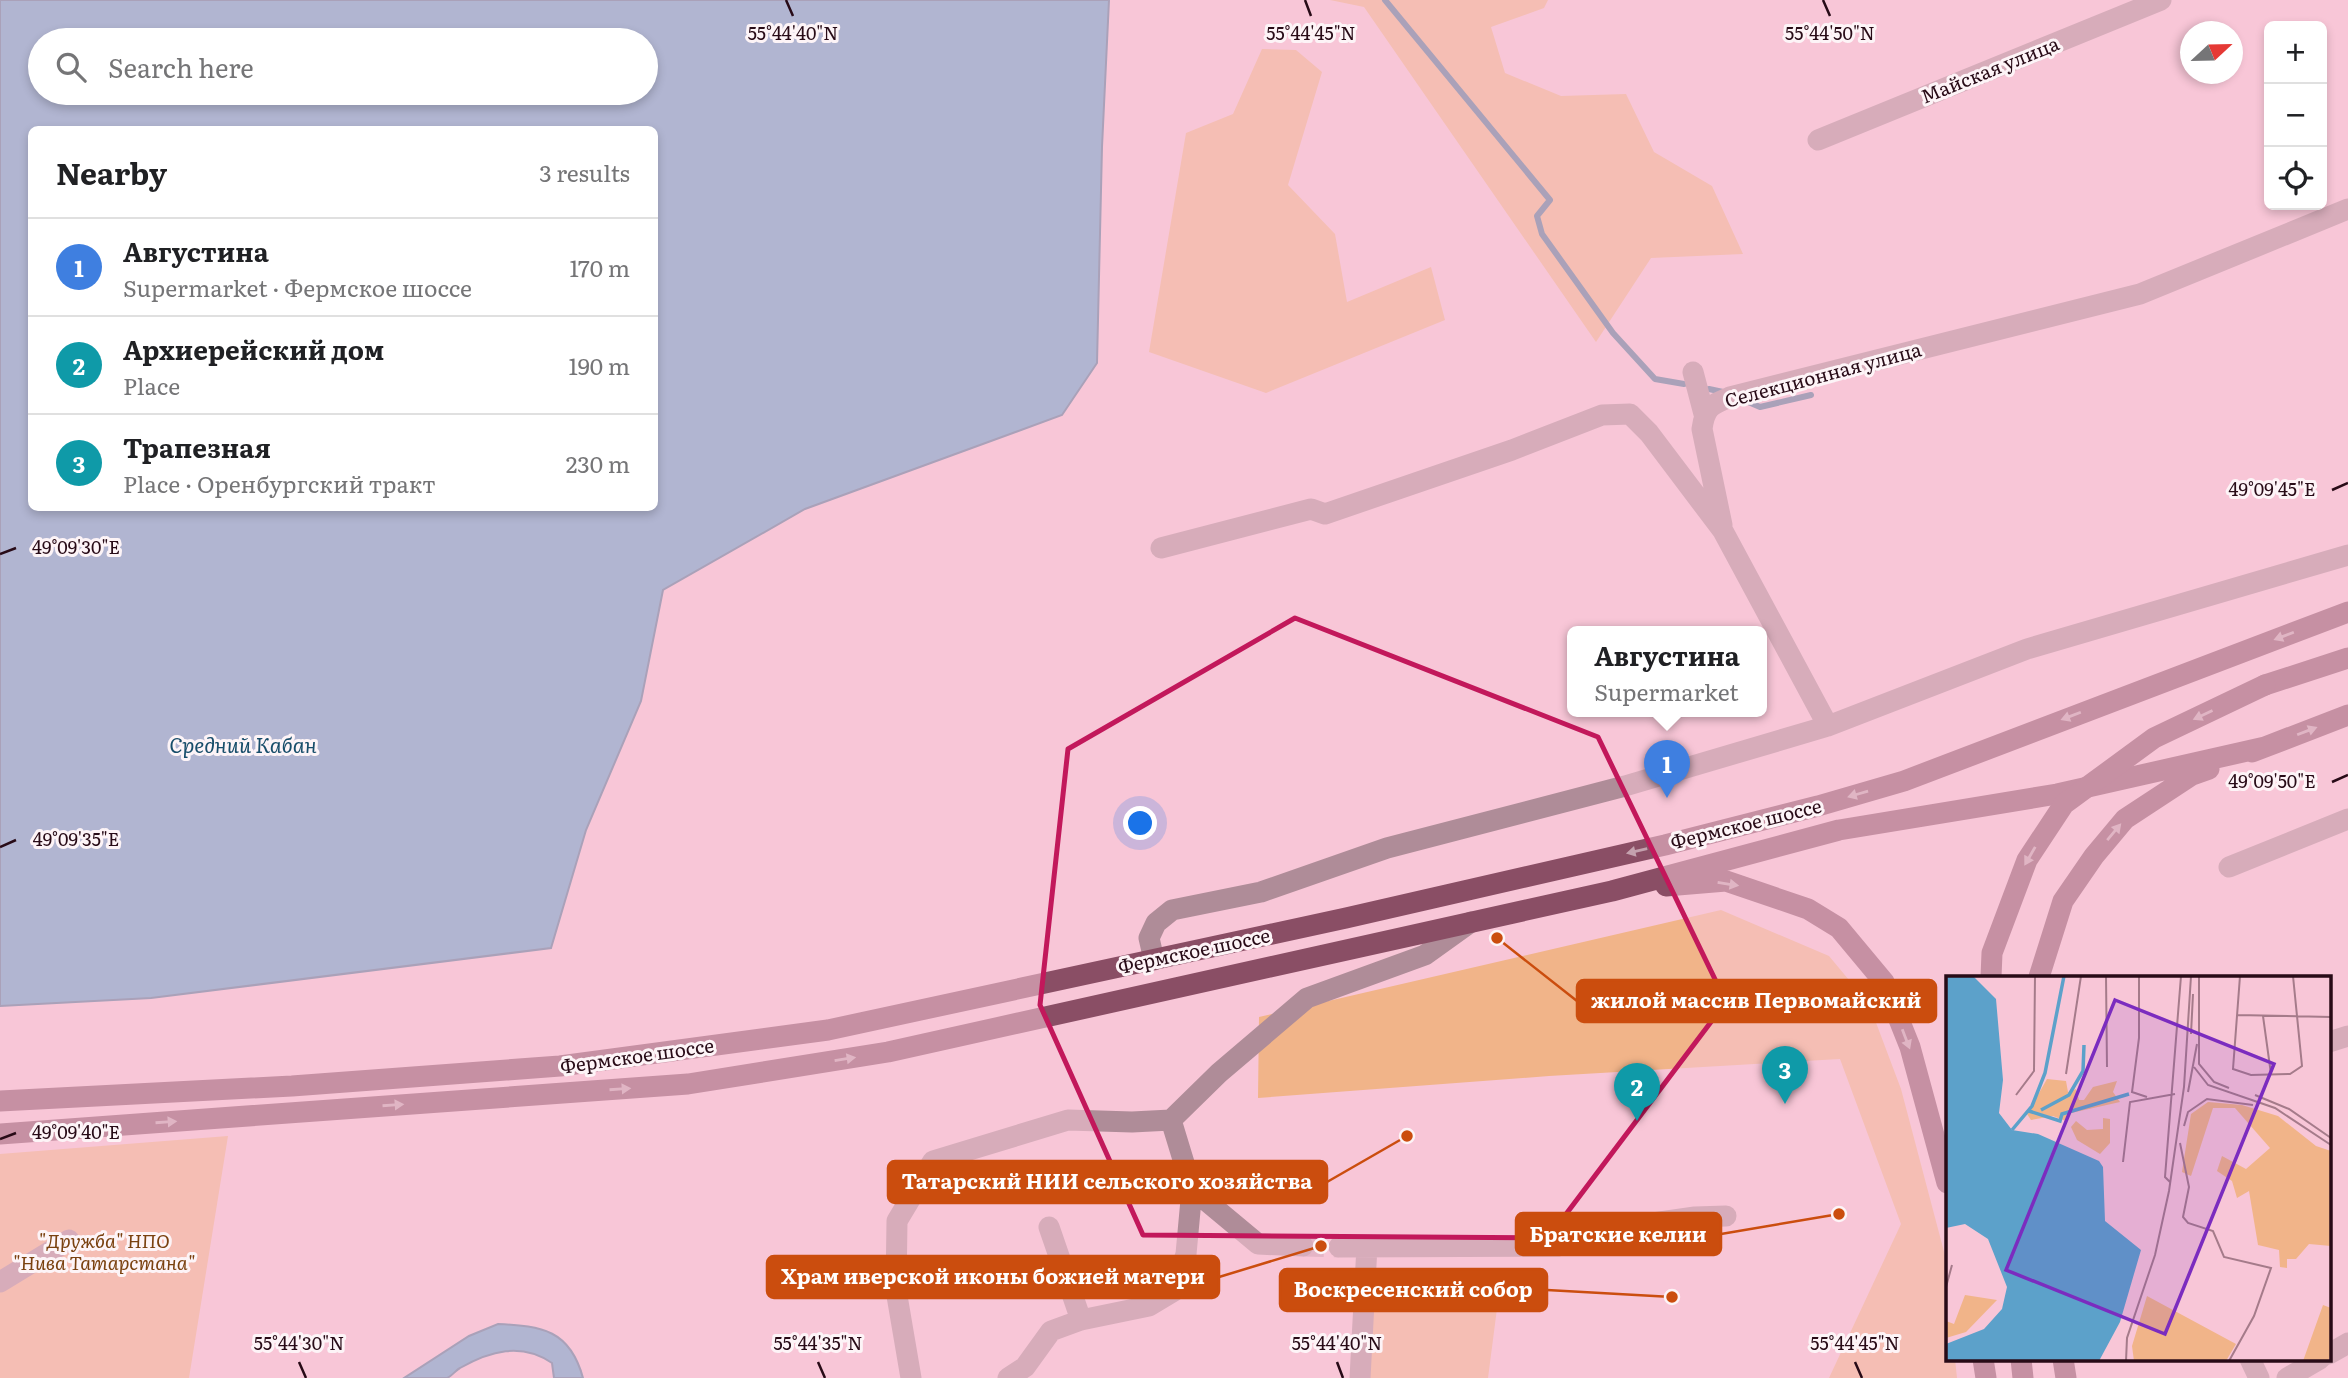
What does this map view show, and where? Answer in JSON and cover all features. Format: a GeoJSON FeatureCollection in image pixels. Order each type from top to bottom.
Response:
{"type":"FeatureCollection","features":[{"type":"Feature","properties":{"kind":"main road","name":"Фермское шоссе"},"geometry":{"type":"LineString","coordinates":[[0,1101],[292,1086],[559,1066],[828,1030],[1665,845],[1904,781],[2348,612]]}},
{"type":"Feature","properties":{"kind":"main road"},"geometry":{"type":"LineString","coordinates":[[1991,976],[1992,953],[2027,860],[2064,804],[2154,738],[2264,685],[2348,658]]}},
{"type":"Feature","properties":{"kind":"main road"},"geometry":{"type":"LineString","coordinates":[[2039,976],[2063,901],[2094,856],[2125,819],[2192,775],[2348,715]]}},
{"type":"Feature","properties":{"kind":"main road","name":"Фермское шоссе"},"geometry":{"type":"LineString","coordinates":[[0,1133],[688,1084],[888,1052],[1612,891],[1839,830],[2057,794],[2265,747]]}},
{"type":"Feature","properties":{"kind":"main road"},"geometry":{"type":"LineString","coordinates":[[1612,891],[1726,881],[1808,909],[1839,928],[1884,982],[1910,1047],[1946,1179]]}},
{"type":"Feature","properties":{"kind":"main road"},"geometry":{"type":"LineString","coordinates":[[1983,1360],[1986,1378]]}},
{"type":"Feature","properties":{"kind":"main road"},"geometry":{"type":"LineString","coordinates":[[2021,1360],[2023,1378]]}},
{"type":"Feature","properties":{"kind":"main road"},"geometry":{"type":"LineString","coordinates":[[2063,1360],[2066,1378]]}},
{"type":"Feature","properties":{"kind":"street","name":"Майская улица"},"geometry":{"type":"LineString","coordinates":[[1818,140],[2161,0]]}},
{"type":"Feature","properties":{"kind":"street","name":"Селекционная улица"},"geometry":{"type":"LineString","coordinates":[[1723,531],[1702,429],[1704,414],[1713,404],[1730,397],[2140,294],[2348,209]]}},
{"type":"Feature","properties":{"kind":"street"},"geometry":{"type":"LineString","coordinates":[[1693,372],[1704,414]]}},
{"type":"Feature","properties":{"kind":"street"},"geometry":{"type":"LineString","coordinates":[[1161,548],[1311,509],[1325,514],[1512,450],[1602,415],[1630,414],[1649,433],[1723,531],[1828,726]]}},
{"type":"Feature","properties":{"kind":"street"},"geometry":{"type":"LineString","coordinates":[[1154,960],[1149,938],[1156,923],[1172,910],[1261,892],[1387,848],[1625,786],[1828,726],[2027,649],[2348,555]]}},
{"type":"Feature","properties":{"kind":"street"},"geometry":{"type":"LineString","coordinates":[[2229,867],[2348,819]]}},
{"type":"Feature","properties":{"kind":"street"},"geometry":{"type":"LineString","coordinates":[[911,1378],[896,1290],[897,1221],[933,1161],[1068,1120],[1171,1120],[1219,1073],[1307,998],[1425,956],[1472,921]]}},
{"type":"Feature","properties":{"kind":"street"},"geometry":{"type":"LineString","coordinates":[[2330,1042],[2348,1036]]}},
{"type":"Feature","properties":{"kind":"street"},"geometry":{"type":"LineString","coordinates":[[1008,1378],[1025,1367],[1051,1331],[1081,1320],[1149,1306],[1174,1291],[1186,1254],[1192,1189],[1171,1120]]}},
{"type":"Feature","properties":{"kind":"street"},"geometry":{"type":"LineString","coordinates":[[1192,1189],[1258,1244],[1303,1246]]}},
{"type":"Feature","properties":{"kind":"street"},"geometry":{"type":"LineString","coordinates":[[1339,1247],[1558,1247],[1653,1223],[1726,1216]]}},
{"type":"Feature","properties":{"kind":"street"},"geometry":{"type":"LineString","coordinates":[[1049,1227],[1081,1320]]}},
{"type":"Feature","properties":{"kind":"street"},"geometry":{"type":"LineString","coordinates":[[0,1282],[69,1240]]}},
{"type":"Feature","properties":{"kind":"street"},"geometry":{"type":"LineString","coordinates":[[1360,1378],[1367,1247]]}},
{"type":"Feature","properties":{"kind":"street"},"geometry":{"type":"LineString","coordinates":[[2330,1353],[2348,1343]]}},
{"type":"Feature","properties":{"kind":"street"},"geometry":{"type":"LineString","coordinates":[[2250,1360],[2259,1378]]}},
{"type":"Feature","properties":{"kind":"street"},"geometry":{"type":"LineString","coordinates":[[2287,1378],[2318,1360]]}},
{"type":"Feature","properties":{"kind":"highlighted area"},"geometry":{"type":"Polygon","coordinates":[[[1295,618],[1598,737],[1726,1002],[1548,1238],[1143,1235],[1040,1005],[1068,749],[1295,618]]]}},
{"type":"Feature","properties":{"kind":"green space"},"geometry":{"type":"Polygon","coordinates":[[[1330,0],[1548,0],[1544,8],[1491,27],[1505,73],[1561,96],[1626,94],[1654,152],[1712,186],[1743,254],[1651,258],[1596,342],[1364,7],[1330,0]]]}},
{"type":"Feature","properties":{"kind":"green space"},"geometry":{"type":"Polygon","coordinates":[[[1262,49],[1296,50],[1322,72],[1288,185],[1335,234],[1347,302],[1431,267],[1445,320],[1266,393],[1149,352],[1186,133],[1233,114],[1262,49]]]}},
{"type":"Feature","properties":{"kind":"green space"},"geometry":{"type":"Polygon","coordinates":[[[1721,910],[1829,956],[1869,1004],[1901,1089],[1946,1259],[1946,1360],[1955,1360],[1957,1378],[1829,1378],[1901,1224],[1840,1059],[1549,1076],[1258,1098],[1259,1017],[1721,910]]]}},
{"type":"Feature","properties":{"kind":"green space","name":"\"Дружба\" НПО \"Нива Татарстана\""},"geometry":{"type":"Polygon","coordinates":[[[228,1136],[189,1378],[0,1378],[0,1154],[228,1136]]]}},
{"type":"Feature","properties":{"kind":"green space"},"geometry":{"type":"Polygon","coordinates":[[[1502,1270],[1488,1378],[1355,1378],[1375,1276],[1502,1270]]]}},
{"type":"Feature","properties":{"kind":"water","name":"Средний Кабан"},"geometry":{"type":"Polygon","coordinates":[[[0,0],[1109,0],[1102,147],[1097,363],[1062,415],[805,509],[663,590],[641,701],[586,830],[551,948],[151,998],[0,1006],[0,0]]]}},
{"type":"Feature","properties":{"kind":"water"},"geometry":{"type":"Polygon","coordinates":[[[498,1324],[541,1329],[562,1340],[577,1362],[583,1378],[554,1378],[552,1363],[540,1356],[506,1351],[483,1357],[447,1378],[404,1378],[469,1336],[498,1324]]]}},
{"type":"Feature","properties":{"kind":"waterway"},"geometry":{"type":"LineString","coordinates":[[1385,0],[1550,200],[1537,216],[1542,234],[1613,333],[1655,379],[1684,384]]}},
{"type":"Feature","properties":{"kind":"waterway"},"geometry":{"type":"LineString","coordinates":[[1709,389],[1723,392]]}},
{"type":"Feature","properties":{"kind":"waterway"},"geometry":{"type":"LineString","coordinates":[[1746,401],[1760,407],[1811,395]]}},
{"type":"Feature","properties":{"kind":"tunnel"},"geometry":{"type":"LineString","coordinates":[[1303,1246],[1339,1247]]}},
{"type":"Feature","properties":{"kind":"place","name":"Августина"},"geometry":{"type":"Point","coordinates":[1667,798]}},
{"type":"Feature","properties":{"kind":"place","name":"жилой массив Первомайский"},"geometry":{"type":"Point","coordinates":[1497,938]}},
{"type":"Feature","properties":{"kind":"place","name":"Трапезная"},"geometry":{"type":"Point","coordinates":[1785,1104]}},
{"type":"Feature","properties":{"kind":"place","name":"Архиерейский дом"},"geometry":{"type":"Point","coordinates":[1637,1121]}},
{"type":"Feature","properties":{"kind":"place","name":"Татарский НИИ сельского хозяйства"},"geometry":{"type":"Point","coordinates":[1407,1136]}},
{"type":"Feature","properties":{"kind":"place","name":"Братские келии"},"geometry":{"type":"Point","coordinates":[1839,1214]}},
{"type":"Feature","properties":{"kind":"place","name":"Храм иверской иконы божией матери"},"geometry":{"type":"Point","coordinates":[1321,1246]}},
{"type":"Feature","properties":{"kind":"place","name":"Воскресенский собор"},"geometry":{"type":"Point","coordinates":[1672,1297]}}]}
